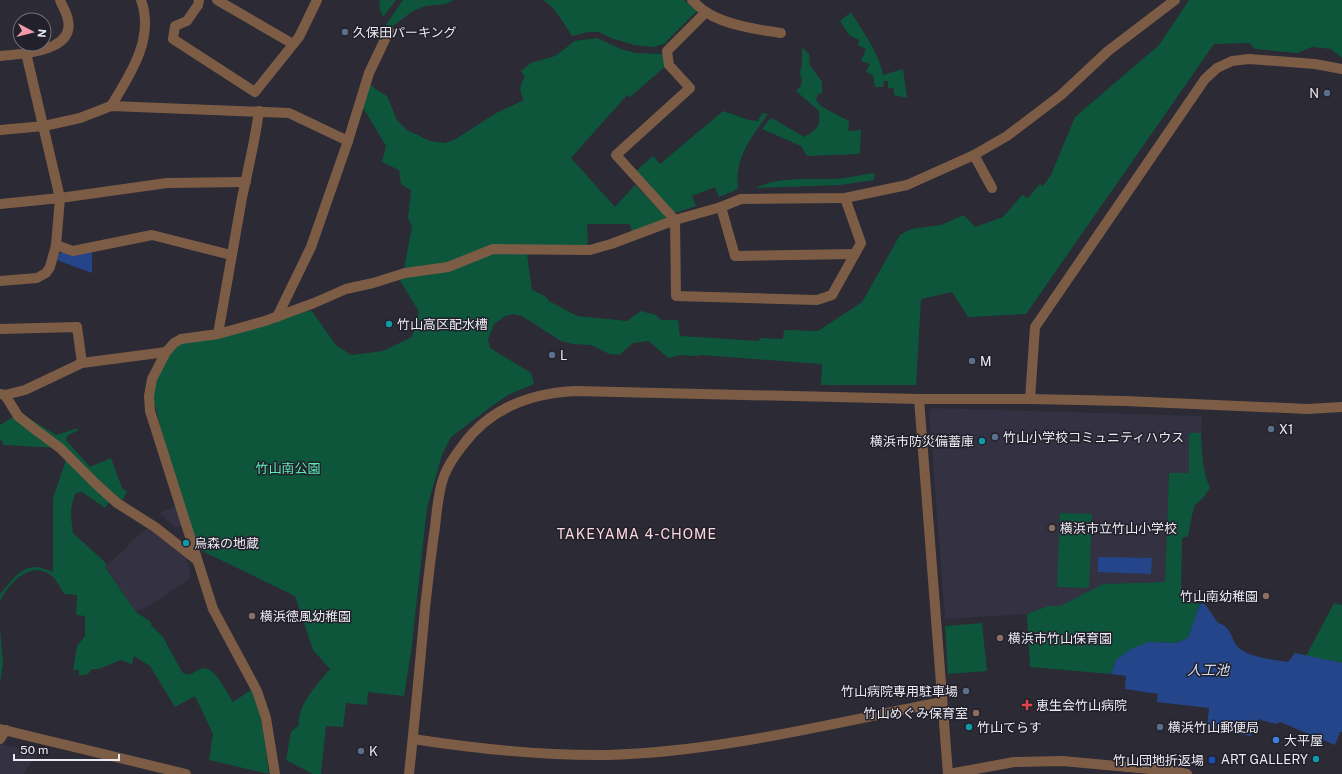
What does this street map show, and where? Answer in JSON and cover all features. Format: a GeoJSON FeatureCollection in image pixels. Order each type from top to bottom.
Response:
{"type":"FeatureCollection","features":[{"type":"Feature","properties":{"kind":"street"},"geometry":{"type":"LineString","coordinates":[[0,56],[26,53],[48,48],[62,41],[67,34],[68,21],[60,0]]}},
{"type":"Feature","properties":{"kind":"street"},"geometry":{"type":"LineString","coordinates":[[111,106],[130,75],[141,52],[145,25],[144,6],[141,0]]}},
{"type":"Feature","properties":{"kind":"street"},"geometry":{"type":"LineString","coordinates":[[199,0],[198,6],[187,20],[175,26],[173,39],[255,92],[299,37],[317,0]]}},
{"type":"Feature","properties":{"kind":"street"},"geometry":{"type":"LineString","coordinates":[[217,0],[293,44]]}},
{"type":"Feature","properties":{"kind":"street"},"geometry":{"type":"LineString","coordinates":[[692,0],[706,12],[720,19],[752,29],[781,33]]}},
{"type":"Feature","properties":{"kind":"street"},"geometry":{"type":"LineString","coordinates":[[274,772],[266,718],[257,691],[213,609],[150,411],[149,396],[152,379],[166,352],[174,343],[181,339],[218,334],[277,317],[346,289],[373,283],[405,273],[448,267],[493,249],[590,250],[611,244],[675,220],[721,207],[741,199],[845,198],[907,185],[974,155],[1007,136],[1061,95],[1108,51],[1175,0]]}},
{"type":"Feature","properties":{"kind":"street"},"geometry":{"type":"LineString","coordinates":[[706,12],[667,51],[669,65],[690,88],[616,155],[675,220],[676,296],[816,300],[832,294],[861,243],[845,198]]}},
{"type":"Feature","properties":{"kind":"street"},"geometry":{"type":"LineString","coordinates":[[277,317],[311,247],[348,141],[369,73],[389,31]]}},
{"type":"Feature","properties":{"kind":"street"},"geometry":{"type":"LineString","coordinates":[[0,281],[37,278],[46,273],[50,267],[56,245],[60,198],[26,53]]}},
{"type":"Feature","properties":{"kind":"street"},"geometry":{"type":"LineString","coordinates":[[1030,399],[1035,327],[1205,79],[1217,68],[1232,61],[1249,59],[1315,64],[1342,70]]}},
{"type":"Feature","properties":{"kind":"street"},"geometry":{"type":"LineString","coordinates":[[0,130],[44,126],[80,118],[111,106],[289,113],[348,141]]}},
{"type":"Feature","properties":{"kind":"street"},"geometry":{"type":"LineString","coordinates":[[218,334],[231,255],[260,111]]}},
{"type":"Feature","properties":{"kind":"street"},"geometry":{"type":"LineString","coordinates":[[974,155],[992,188]]}},
{"type":"Feature","properties":{"kind":"street"},"geometry":{"type":"LineString","coordinates":[[0,204],[60,198],[167,183],[246,182]]}},
{"type":"Feature","properties":{"kind":"street"},"geometry":{"type":"LineString","coordinates":[[721,207],[735,256],[855,254]]}},
{"type":"Feature","properties":{"kind":"street"},"geometry":{"type":"LineString","coordinates":[[56,245],[73,251],[152,235],[231,255]]}},
{"type":"Feature","properties":{"kind":"street"},"geometry":{"type":"LineString","coordinates":[[0,329],[77,327],[82,363]]}},
{"type":"Feature","properties":{"kind":"street"},"geometry":{"type":"LineString","coordinates":[[166,352],[82,363],[25,390],[2,395],[18,416],[60,448],[117,503],[155,527],[197,560]]}},
{"type":"Feature","properties":{"kind":"street"},"geometry":{"type":"LineString","coordinates":[[409,774],[429,572],[439,495],[444,476],[455,456],[469,436],[499,411],[520,401],[543,394],[576,391],[919,399],[1125,401],[1308,409],[1342,407]]}},
{"type":"Feature","properties":{"kind":"street"},"geometry":{"type":"LineString","coordinates":[[919,399],[948,774],[1014,762],[1062,761],[1172,771],[1187,774]]}},
{"type":"Feature","properties":{"kind":"street"},"geometry":{"type":"LineString","coordinates":[[413,739],[469,747],[530,753],[620,754],[686,749],[752,739],[942,702]]}},
{"type":"Feature","properties":{"kind":"street"},"geometry":{"type":"LineString","coordinates":[[0,739],[3,730],[186,774]]}},
{"type":"Feature","properties":{"kind":"shaded area","name":"横浜市立竹山小学校"},"geometry":{"type":"Polygon","coordinates":[[[932,408],[1201,416],[1201,433],[1189,433],[1189,473],[1169,473],[1165,582],[1103,584],[1060,606],[1048,606],[1027,614],[945,619],[929,412],[932,408]]]}},
{"type":"Feature","properties":{"kind":"shaded area"},"geometry":{"type":"Polygon","coordinates":[[[176,506],[183,525],[176,528],[160,513],[176,506]]]}},
{"type":"Feature","properties":{"kind":"shaded area"},"geometry":{"type":"Polygon","coordinates":[[[148,528],[166,539],[187,559],[191,578],[143,610],[140,609],[136,612],[105,566],[129,546],[128,544],[148,528]]]}},
{"type":"Feature","properties":{"kind":"shaded area"},"geometry":{"type":"Polygon","coordinates":[[[0,744],[38,752],[23,774],[0,774],[0,744]]]}},
{"type":"Feature","properties":{"kind":"green space"},"geometry":{"type":"Polygon","coordinates":[[[380,0],[396,0],[383,17],[379,6],[380,0]]]}},
{"type":"Feature","properties":{"kind":"green space"},"geometry":{"type":"Polygon","coordinates":[[[403,0],[454,0],[445,4],[425,6],[413,11],[386,31],[384,29],[386,25],[403,0]]]}},
{"type":"Feature","properties":{"kind":"green space"},"geometry":{"type":"Polygon","coordinates":[[[543,0],[684,0],[697,11],[664,44],[653,47],[634,45],[611,38],[599,32],[588,32],[572,36],[556,12],[543,0]]]}},
{"type":"Feature","properties":{"kind":"green space","name":"竹山南公園"},"geometry":{"type":"Polygon","coordinates":[[[1189,0],[1342,0],[1342,58],[1331,49],[1312,47],[1297,53],[1255,49],[1249,43],[1214,44],[1026,314],[968,317],[952,292],[921,299],[916,385],[821,385],[822,364],[701,355],[679,355],[668,358],[649,341],[633,343],[619,355],[609,354],[591,345],[573,344],[561,341],[522,316],[513,314],[505,316],[494,324],[488,339],[490,348],[531,373],[534,382],[532,385],[508,395],[451,437],[442,455],[427,508],[411,652],[404,696],[368,692],[367,705],[346,703],[343,727],[326,726],[321,774],[313,774],[286,760],[291,732],[299,725],[301,710],[309,695],[330,669],[313,650],[295,596],[198,549],[170,468],[153,396],[157,376],[168,351],[184,340],[265,323],[311,310],[336,345],[351,355],[383,351],[412,337],[419,312],[399,279],[404,269],[412,226],[408,218],[411,190],[401,184],[399,170],[382,162],[386,146],[362,106],[368,84],[387,96],[397,120],[407,130],[430,141],[445,143],[456,139],[496,113],[524,100],[520,88],[525,77],[521,71],[531,63],[555,56],[574,41],[597,38],[621,49],[635,53],[663,54],[666,66],[630,97],[627,95],[571,158],[615,207],[635,185],[665,215],[665,221],[632,232],[630,224],[587,224],[588,246],[526,247],[532,290],[545,296],[549,301],[577,316],[627,321],[641,311],[656,315],[661,320],[678,320],[680,336],[759,341],[760,338],[783,339],[784,330],[818,331],[862,302],[900,235],[911,229],[941,225],[964,215],[975,227],[1003,217],[1022,195],[1028,198],[1040,184],[1043,186],[1051,175],[1075,117],[1159,45],[1189,0]]]}},
{"type":"Feature","properties":{"kind":"green space"},"geometry":{"type":"Polygon","coordinates":[[[851,12],[874,51],[883,75],[903,69],[907,98],[894,95],[894,88],[888,88],[888,81],[884,81],[883,87],[875,87],[873,75],[866,72],[870,64],[861,61],[866,49],[858,45],[859,40],[849,35],[840,21],[851,12]]]}},
{"type":"Feature","properties":{"kind":"green space"},"geometry":{"type":"Polygon","coordinates":[[[802,47],[809,54],[810,65],[822,82],[822,93],[818,94],[816,100],[822,107],[849,121],[848,131],[861,130],[860,154],[807,156],[801,146],[762,129],[772,118],[804,137],[815,130],[819,124],[819,111],[796,91],[801,86],[802,80],[800,72],[802,65],[802,47]]]}},
{"type":"Feature","properties":{"kind":"green space"},"geometry":{"type":"Polygon","coordinates":[[[723,111],[749,120],[758,121],[762,113],[768,114],[749,142],[742,156],[739,164],[738,188],[719,197],[715,187],[692,196],[696,206],[678,212],[672,212],[635,172],[653,156],[660,164],[723,111]]]}},
{"type":"Feature","properties":{"kind":"green space"},"geometry":{"type":"Polygon","coordinates":[[[874,173],[874,180],[840,185],[756,188],[776,181],[799,179],[834,179],[874,173]]]}},
{"type":"Feature","properties":{"kind":"green space"},"geometry":{"type":"Polygon","coordinates":[[[22,414],[56,435],[78,428],[77,431],[68,435],[66,440],[90,467],[111,458],[122,488],[127,492],[121,502],[22,414]]]}},
{"type":"Feature","properties":{"kind":"green space"},"geometry":{"type":"Polygon","coordinates":[[[16,415],[59,448],[4,445],[0,439],[0,425],[16,415]]]}},
{"type":"Feature","properties":{"kind":"green space"},"geometry":{"type":"Polygon","coordinates":[[[1189,433],[1201,433],[1204,468],[1210,488],[1202,499],[1194,506],[1188,536],[1182,538],[1181,591],[1188,602],[1200,604],[1188,638],[1176,643],[1149,642],[1116,660],[1111,674],[1030,667],[1027,614],[1048,606],[1060,606],[1103,584],[1165,582],[1169,473],[1189,473],[1189,433]]]}},
{"type":"Feature","properties":{"kind":"green space"},"geometry":{"type":"Polygon","coordinates":[[[67,457],[110,501],[105,508],[82,492],[76,493],[71,508],[73,533],[107,564],[105,567],[136,612],[151,622],[151,625],[163,637],[182,672],[192,674],[204,668],[212,671],[219,679],[233,702],[251,690],[261,720],[269,774],[209,760],[213,734],[195,696],[175,707],[150,666],[134,656],[132,664],[121,660],[99,669],[92,669],[85,675],[79,675],[79,670],[73,670],[77,646],[85,636],[85,616],[76,615],[77,595],[64,594],[56,580],[49,574],[34,570],[27,573],[8,588],[0,601],[0,594],[20,572],[25,569],[37,567],[53,572],[53,498],[67,457]]]}},
{"type":"Feature","properties":{"kind":"green space"},"geometry":{"type":"Polygon","coordinates":[[[1060,513],[1092,514],[1089,588],[1057,587],[1060,513]]]}},
{"type":"Feature","properties":{"kind":"green space"},"geometry":{"type":"Polygon","coordinates":[[[1334,603],[1342,605],[1342,663],[1306,656],[1334,603]]]}},
{"type":"Feature","properties":{"kind":"green space"},"geometry":{"type":"Polygon","coordinates":[[[982,623],[987,671],[948,674],[945,626],[982,623]]]}},
{"type":"Feature","properties":{"kind":"green space"},"geometry":{"type":"Polygon","coordinates":[[[0,627],[3,664],[0,683],[0,627]]]}},
{"type":"Feature","properties":{"kind":"water"},"geometry":{"type":"Polygon","coordinates":[[[63,252],[72,256],[92,252],[92,273],[57,260],[59,254],[63,252]]]}},
{"type":"Feature","properties":{"kind":"water"},"geometry":{"type":"Polygon","coordinates":[[[1098,557],[1152,558],[1151,574],[1098,572],[1098,557]]]}},
{"type":"Feature","properties":{"kind":"water","name":"人工池"},"geometry":{"type":"Polygon","coordinates":[[[1200,604],[1205,604],[1218,623],[1226,627],[1237,646],[1247,653],[1288,662],[1295,653],[1342,663],[1342,732],[1340,732],[1335,745],[1280,722],[1276,724],[1258,719],[1251,736],[1207,728],[1209,708],[1157,702],[1158,694],[1125,689],[1126,676],[1111,674],[1116,660],[1131,649],[1149,642],[1176,643],[1188,638],[1200,604]]]}},
{"type":"Feature","properties":{"kind":"place","name":"久保田パーキング"},"geometry":{"type":"Point","coordinates":[345,32]}},
{"type":"Feature","properties":{"kind":"place","name":"N"},"geometry":{"type":"Point","coordinates":[1327,93]}},
{"type":"Feature","properties":{"kind":"place","name":"竹山高区配水槽"},"geometry":{"type":"Point","coordinates":[389,324]}},
{"type":"Feature","properties":{"kind":"place","name":"L"},"geometry":{"type":"Point","coordinates":[552,355]}},
{"type":"Feature","properties":{"kind":"place","name":"M"},"geometry":{"type":"Point","coordinates":[972,361]}},
{"type":"Feature","properties":{"kind":"place","name":"X1"},"geometry":{"type":"Point","coordinates":[1271,429]}},
{"type":"Feature","properties":{"kind":"place","name":"竹山小学校コミュニティハウス"},"geometry":{"type":"Point","coordinates":[995,437]}},
{"type":"Feature","properties":{"kind":"place","name":"横浜市防災備蓄庫"},"geometry":{"type":"Point","coordinates":[982,441]}},
{"type":"Feature","properties":{"kind":"place","name":"横浜市立竹山小学校"},"geometry":{"type":"Point","coordinates":[1052,528]}},
{"type":"Feature","properties":{"kind":"place","name":"烏森の地蔵"},"geometry":{"type":"Point","coordinates":[186,543]}},
{"type":"Feature","properties":{"kind":"place","name":"竹山南幼稚園"},"geometry":{"type":"Point","coordinates":[1266,596]}},
{"type":"Feature","properties":{"kind":"place","name":"横浜徳風幼稚園"},"geometry":{"type":"Point","coordinates":[252,616]}},
{"type":"Feature","properties":{"kind":"place","name":"横浜市竹山保育園"},"geometry":{"type":"Point","coordinates":[1000,638]}},
{"type":"Feature","properties":{"kind":"place","name":"竹山病院専用駐車場"},"geometry":{"type":"Point","coordinates":[966,691]}},
{"type":"Feature","properties":{"kind":"place","name":"恵生会竹山病院"},"geometry":{"type":"Point","coordinates":[1027,705]}},
{"type":"Feature","properties":{"kind":"place","name":"竹山めぐみ保育室"},"geometry":{"type":"Point","coordinates":[976,713]}},
{"type":"Feature","properties":{"kind":"place","name":"竹山てらす"},"geometry":{"type":"Point","coordinates":[969,727]}},
{"type":"Feature","properties":{"kind":"place","name":"横浜竹山郵便局"},"geometry":{"type":"Point","coordinates":[1160,727]}},
{"type":"Feature","properties":{"kind":"place","name":"大平屋"},"geometry":{"type":"Point","coordinates":[1276,740]}},
{"type":"Feature","properties":{"kind":"place","name":"K"},"geometry":{"type":"Point","coordinates":[361,751]}},
{"type":"Feature","properties":{"kind":"place","name":"ART GALLERY"},"geometry":{"type":"Point","coordinates":[1316,759]}},
{"type":"Feature","properties":{"kind":"place","name":"竹山団地折返場"},"geometry":{"type":"Point","coordinates":[1212,760]}},
{"type":"Feature","properties":{"kind":"district","name":"TAKEYAMA 4-CHOME"},"geometry":{"type":"Point","coordinates":[637,534]}}]}
